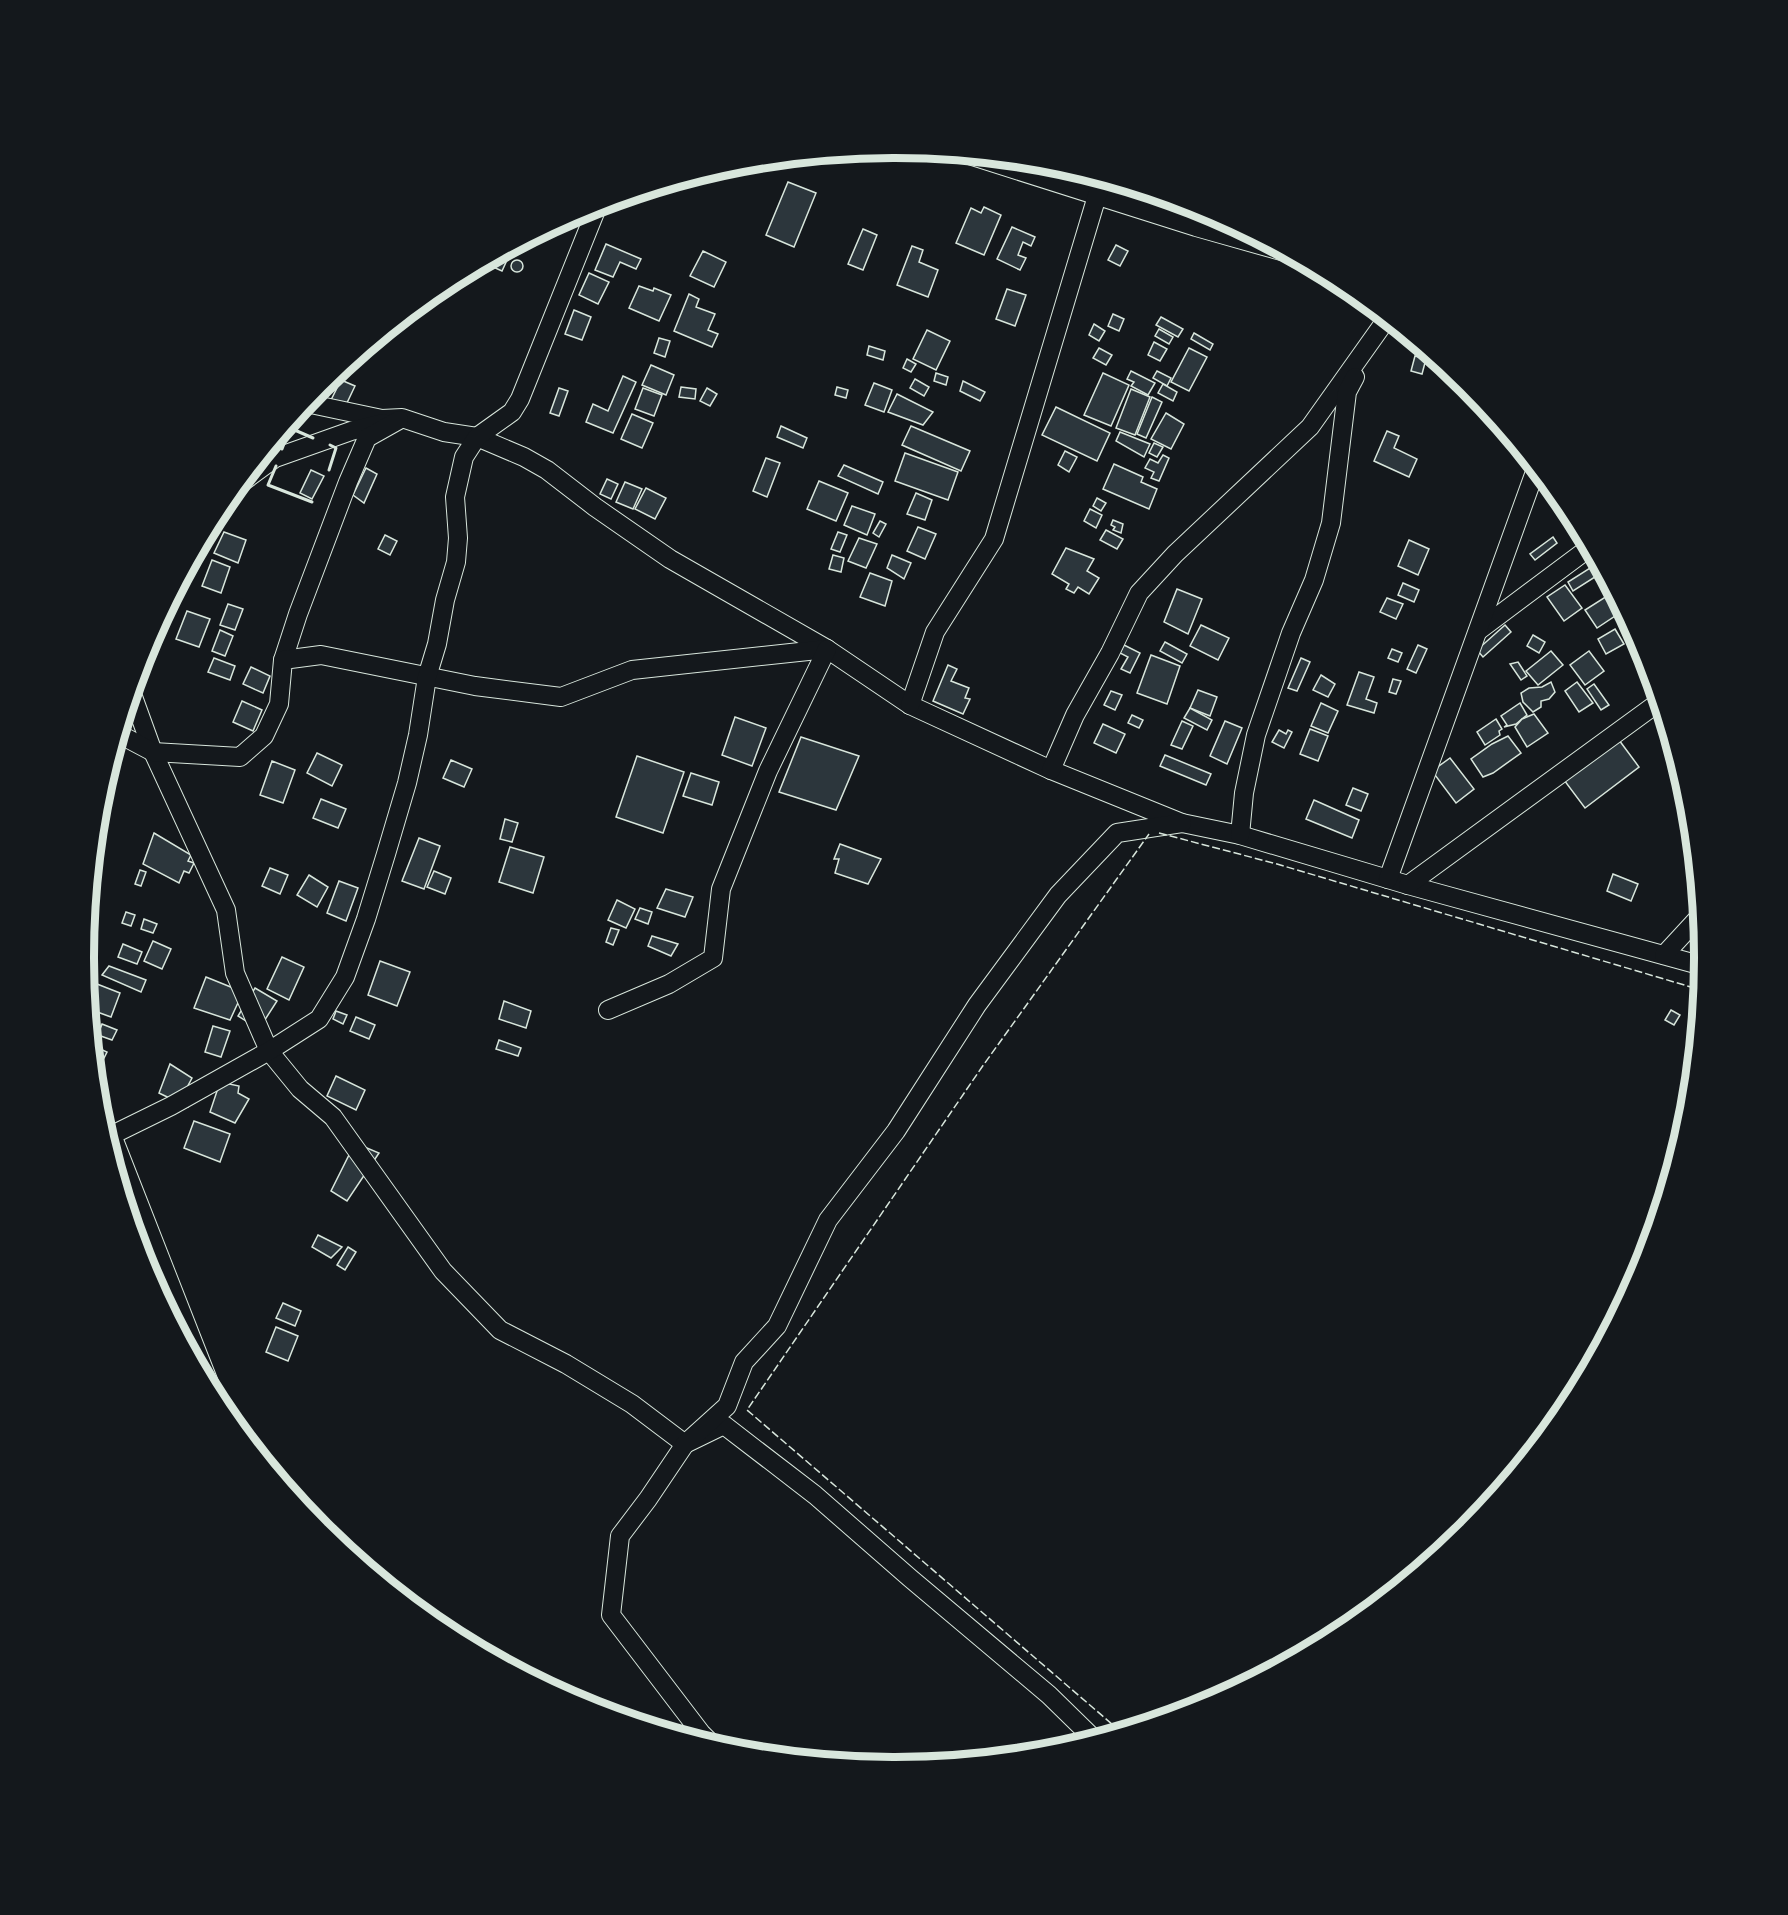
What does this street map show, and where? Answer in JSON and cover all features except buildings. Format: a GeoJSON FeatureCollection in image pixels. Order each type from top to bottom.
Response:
{"type":"FeatureCollection","features":[{"type":"Feature","properties":{"kind":"street"},"geometry":{"type":"LineString","coordinates":[[1032,170],[1101,187],[1196,227],[1254,244]]}},
{"type":"Feature","properties":{"kind":"street"},"geometry":{"type":"LineString","coordinates":[[910,705],[936,632],[994,539],[1101,187]]}},
{"type":"Feature","properties":{"kind":"street"},"geometry":{"type":"LineString","coordinates":[[115,1134],[171,1106],[269,1051],[319,1019],[345,977],[366,919],[407,783],[418,735],[427,677],[456,562],[458,538],[455,497],[464,457],[477,437],[512,412],[520,399],[593,217]]}},
{"type":"Feature","properties":{"kind":"street"},"geometry":{"type":"LineString","coordinates":[[1051,770],[1075,715],[1110,653],[1139,593],[1175,554],[1310,427],[1383,325]]}},
{"type":"Feature","properties":{"kind":"street"},"geometry":{"type":"LineString","coordinates":[[1240,835],[1244,793],[1256,735],[1291,633],[1314,580],[1331,523],[1347,392],[1384,325]]}},
{"type":"Feature","properties":{"kind":"street"},"geometry":{"type":"LineString","coordinates":[[316,405],[382,419],[402,418],[444,432],[477,437],[524,457],[547,470],[595,507],[670,559],[827,649],[910,705],[1051,770],[1182,823],[1240,835],[1408,885],[1694,963]]}},
{"type":"Feature","properties":{"kind":"street"},"geometry":{"type":"LineString","coordinates":[[264,466],[275,458],[351,430],[402,418]]}},
{"type":"Feature","properties":{"kind":"street"},"geometry":{"type":"LineString","coordinates":[[126,738],[153,752],[240,756],[264,736],[279,704],[283,660],[298,614],[367,438],[402,418]]}},
{"type":"Feature","properties":{"kind":"street"},"geometry":{"type":"LineString","coordinates":[[1388,879],[1533,478]]}},
{"type":"Feature","properties":{"kind":"street"},"geometry":{"type":"LineString","coordinates":[[1478,632],[1583,553]]}},
{"type":"Feature","properties":{"kind":"street"},"geometry":{"type":"LineString","coordinates":[[283,660],[321,655],[475,686],[561,697],[632,670],[827,649]]}},
{"type":"Feature","properties":{"kind":"street"},"geometry":{"type":"LineString","coordinates":[[608,1010],[669,984],[713,958],[721,890],[768,771],[827,649]]}},
{"type":"Feature","properties":{"kind":"street"},"geometry":{"type":"LineString","coordinates":[[136,705],[153,752],[226,910],[235,973],[269,1051],[300,1089],[333,1117],[443,1271],[500,1330],[566,1364],[632,1404],[685,1444]]}},
{"type":"Feature","properties":{"kind":"street"},"geometry":{"type":"LineString","coordinates":[[1408,885],[1653,707]]}},
{"type":"Feature","properties":{"kind":"street"},"geometry":{"type":"LineString","coordinates":[[701,1733],[611,1615],[620,1536],[685,1444],[727,1406],[744,1362],[777,1326],[828,1220],[896,1131],[977,1005],[1058,895],[1117,833],[1182,823]]}},
{"type":"Feature","properties":{"kind":"street"},"geometry":{"type":"LineString","coordinates":[[1664,955],[1693,924]]}},
{"type":"Feature","properties":{"kind":"street"},"geometry":{"type":"LineString","coordinates":[[120,1155],[191,1337]]}},
{"type":"Feature","properties":{"kind":"street"},"geometry":{"type":"LineString","coordinates":[[685,1444],[724,1425],[815,1495],[1049,1695],[1088,1733]]}},
{"type":"Feature","properties":{"kind":"fence"},"geometry":{"type":"LineString","coordinates":[[1159,833],[1277,864],[1693,988]]}},
{"type":"Feature","properties":{"kind":"fence"},"geometry":{"type":"LineString","coordinates":[[1114,1726],[747,1410],[982,1067],[1149,834]]}},
{"type":"Feature","properties":{"kind":"wall"},"geometry":{"type":"LineString","coordinates":[[293,430],[313,438]]}},
{"type":"Feature","properties":{"kind":"wall"},"geometry":{"type":"LineString","coordinates":[[282,449],[286,439]]}},
{"type":"Feature","properties":{"kind":"wall"},"geometry":{"type":"LineString","coordinates":[[329,470],[336,448],[330,445]]}},
{"type":"Feature","properties":{"kind":"wall"},"geometry":{"type":"LineString","coordinates":[[276,466],[268,485],[312,502]]}}]}
